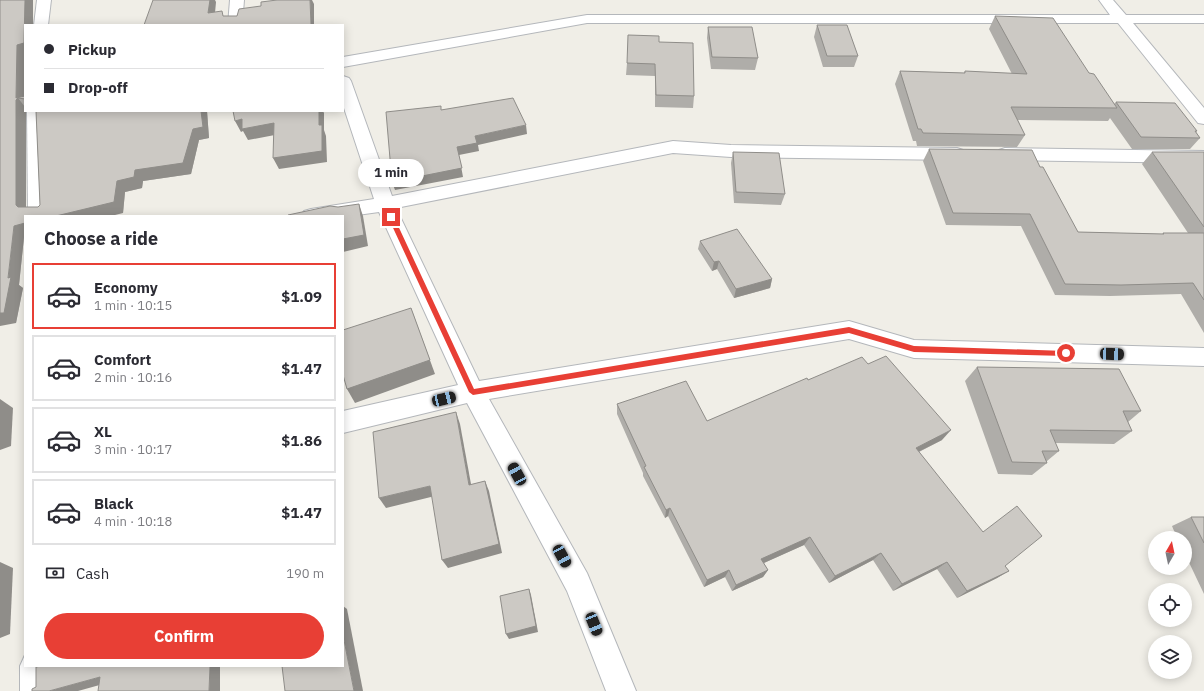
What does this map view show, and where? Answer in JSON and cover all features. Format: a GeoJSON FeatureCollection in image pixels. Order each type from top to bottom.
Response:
{"type":"FeatureCollection","features":[{"type":"Feature","properties":{"kind":"street"},"geometry":{"type":"LineString","coordinates":[[41,24],[44,0]]}},
{"type":"Feature","properties":{"kind":"street"},"geometry":{"type":"LineString","coordinates":[[235,24],[237,0]]}},
{"type":"Feature","properties":{"kind":"street"},"geometry":{"type":"LineString","coordinates":[[1106,0],[1204,119]]}},
{"type":"Feature","properties":{"kind":"street"},"geometry":{"type":"LineString","coordinates":[[344,62],[587,19],[1204,19]]}},
{"type":"Feature","properties":{"kind":"street"},"geometry":{"type":"LineString","coordinates":[[344,84],[385,204],[473,392],[577,583],[621,691]]}},
{"type":"Feature","properties":{"kind":"street"},"geometry":{"type":"LineString","coordinates":[[36,112],[38,215]]}},
{"type":"Feature","properties":{"kind":"street"},"geometry":{"type":"LineString","coordinates":[[317,215],[385,204],[673,147],[731,151],[1204,157]]}},
{"type":"Feature","properties":{"kind":"street"},"geometry":{"type":"LineString","coordinates":[[344,422],[473,392],[849,330],[914,349],[1204,357]]}},
{"type":"Feature","properties":{"kind":"street"},"geometry":{"type":"LineString","coordinates":[[35,667],[35,691]]}},
{"type":"Feature","properties":{"kind":"building"},"geometry":{"type":"Polygon","coordinates":[[[0,0],[25,0],[24,43],[17,45],[16,98],[24,96],[24,99],[18,98],[16,100],[16,205],[18,207],[38,207],[40,205],[36,112],[201,112],[203,127],[193,129],[183,163],[135,170],[134,177],[117,181],[114,202],[60,215],[24,215],[24,223],[14,226],[8,278],[11,277],[4,313],[0,313],[0,0]]]}},
{"type":"Feature","properties":{"kind":"building"},"geometry":{"type":"Polygon","coordinates":[[[153,0],[210,0],[208,13],[222,11],[223,16],[237,16],[239,9],[261,6],[261,2],[277,0],[310,0],[311,24],[144,24],[153,0]]]}},
{"type":"Feature","properties":{"kind":"building"},"geometry":{"type":"Polygon","coordinates":[[[995,16],[1053,18],[1089,73],[1094,74],[1117,108],[1011,107],[1025,135],[923,133],[921,129],[918,129],[900,71],[965,73],[965,71],[1027,74],[995,16]]]}},
{"type":"Feature","properties":{"kind":"building"},"geometry":{"type":"Polygon","coordinates":[[[817,25],[847,25],[858,56],[827,56],[817,25]]]}},
{"type":"Feature","properties":{"kind":"building"},"geometry":{"type":"Polygon","coordinates":[[[708,27],[752,27],[758,58],[712,57],[708,27]]]}},
{"type":"Feature","properties":{"kind":"building"},"geometry":{"type":"Polygon","coordinates":[[[628,35],[659,36],[659,42],[693,43],[694,96],[656,95],[655,64],[627,63],[628,35]]]}},
{"type":"Feature","properties":{"kind":"building"},"geometry":{"type":"Polygon","coordinates":[[[513,98],[526,125],[475,136],[477,143],[457,147],[462,168],[392,182],[386,112],[441,106],[441,110],[513,98]]]}},
{"type":"Feature","properties":{"kind":"building"},"geometry":{"type":"Polygon","coordinates":[[[1116,102],[1175,103],[1197,131],[1195,131],[1200,138],[1141,137],[1116,102]]]}},
{"type":"Feature","properties":{"kind":"building"},"geometry":{"type":"Polygon","coordinates":[[[233,112],[319,112],[319,125],[322,125],[322,151],[273,158],[274,123],[242,129],[242,119],[235,121],[233,112]]]}},
{"type":"Feature","properties":{"kind":"building"},"geometry":{"type":"Polygon","coordinates":[[[929,149],[1032,150],[1040,167],[1043,167],[1078,232],[1164,234],[1163,233],[1204,233],[1204,300],[1193,283],[1121,285],[1065,284],[1030,214],[953,213],[929,149]]]}},
{"type":"Feature","properties":{"kind":"building"},"geometry":{"type":"Polygon","coordinates":[[[733,152],[779,153],[785,194],[736,192],[733,152]]]}},
{"type":"Feature","properties":{"kind":"building"},"geometry":{"type":"Polygon","coordinates":[[[1152,152],[1204,152],[1204,227],[1152,152]]]}},
{"type":"Feature","properties":{"kind":"building"},"geometry":{"type":"Polygon","coordinates":[[[359,204],[364,235],[344,239],[344,215],[288,215],[330,206],[338,207],[359,204]]]}},
{"type":"Feature","properties":{"kind":"building"},"geometry":{"type":"Polygon","coordinates":[[[737,229],[772,279],[736,289],[719,261],[714,262],[700,241],[737,229]]]}},
{"type":"Feature","properties":{"kind":"building"},"geometry":{"type":"Polygon","coordinates":[[[411,308],[430,360],[347,389],[344,378],[344,330],[411,308]]]}},
{"type":"Feature","properties":{"kind":"building"},"geometry":{"type":"Polygon","coordinates":[[[886,356],[951,430],[916,448],[983,532],[1017,506],[1042,536],[1005,566],[1009,571],[967,591],[947,562],[902,584],[881,553],[835,576],[810,537],[761,559],[768,570],[736,585],[729,570],[707,580],[670,508],[666,510],[644,467],[646,466],[617,404],[686,381],[707,421],[807,378],[808,380],[862,357],[868,364],[886,356]]]}},
{"type":"Feature","properties":{"kind":"building"},"geometry":{"type":"Polygon","coordinates":[[[977,367],[1119,369],[1141,411],[1123,411],[1132,431],[1050,430],[1059,451],[1042,451],[1047,463],[1012,462],[977,367]]]}},
{"type":"Feature","properties":{"kind":"building"},"geometry":{"type":"Polygon","coordinates":[[[456,412],[469,485],[485,481],[499,544],[442,560],[430,486],[379,498],[373,432],[456,412]]]}},
{"type":"Feature","properties":{"kind":"building"},"geometry":{"type":"Polygon","coordinates":[[[1191,517],[1204,517],[1204,543],[1191,517]]]}},
{"type":"Feature","properties":{"kind":"building"},"geometry":{"type":"Polygon","coordinates":[[[529,589],[536,626],[506,634],[500,596],[529,589]]]}},
{"type":"Feature","properties":{"kind":"building"},"geometry":{"type":"Polygon","coordinates":[[[344,640],[354,691],[285,691],[282,667],[344,667],[344,640]]]}},
{"type":"Feature","properties":{"kind":"building"},"geometry":{"type":"Polygon","coordinates":[[[36,667],[210,667],[209,691],[98,691],[100,677],[49,691],[32,691],[32,689],[36,687],[36,667]]]}},
{"type":"Feature","properties":{"kind":"route"},"geometry":{"type":"LineString","coordinates":[[391,217],[473,392],[849,330],[914,349],[1066,353]]}}]}
